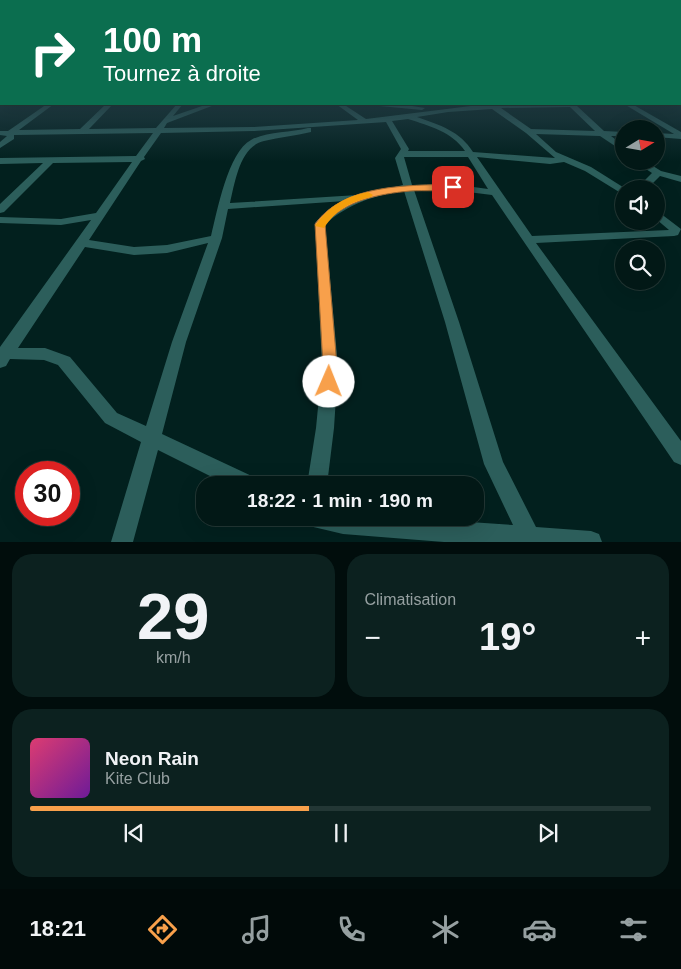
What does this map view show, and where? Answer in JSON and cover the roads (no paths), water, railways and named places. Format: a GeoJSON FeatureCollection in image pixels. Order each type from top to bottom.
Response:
{"type":"FeatureCollection","features":[{"type":"Feature","properties":{"kind":"street"},"geometry":{"type":"LineString","coordinates":[[10,133],[41,111]]}},
{"type":"Feature","properties":{"kind":"street"},"geometry":{"type":"LineString","coordinates":[[82,132],[103,111]]}},
{"type":"Feature","properties":{"kind":"street"},"geometry":{"type":"LineString","coordinates":[[2,355],[83,243],[174,111]]}},
{"type":"Feature","properties":{"kind":"street"},"geometry":{"type":"LineString","coordinates":[[163,125],[196,111]]}},
{"type":"Feature","properties":{"kind":"street"},"geometry":{"type":"LineString","coordinates":[[350,111],[364,121]]}},
{"type":"Feature","properties":{"kind":"street"},"geometry":{"type":"LineString","coordinates":[[0,133],[82,132],[163,125],[253,129],[388,120],[406,111]]}},
{"type":"Feature","properties":{"kind":"street"},"geometry":{"type":"LineString","coordinates":[[415,111],[459,138],[472,154],[496,193],[681,456]]}},
{"type":"Feature","properties":{"kind":"street"},"geometry":{"type":"LineString","coordinates":[[500,111],[529,131],[553,154],[598,174],[615,186]]}},
{"type":"Feature","properties":{"kind":"street"},"geometry":{"type":"LineString","coordinates":[[579,111],[615,143]]}},
{"type":"Feature","properties":{"kind":"street"},"geometry":{"type":"LineString","coordinates":[[640,111],[671,128],[681,136]]}},
{"type":"Feature","properties":{"kind":"street"},"geometry":{"type":"LineString","coordinates":[[388,120],[405,149],[400,154]]}},
{"type":"Feature","properties":{"kind":"street"},"geometry":{"type":"LineString","coordinates":[[122,542],[150,437],[179,342],[216,238],[224,206],[242,154],[250,143],[290,136],[319,125]]}},
{"type":"Feature","properties":{"kind":"street"},"geometry":{"type":"LineString","coordinates":[[529,131],[615,134]]}},
{"type":"Feature","properties":{"kind":"street"},"geometry":{"type":"LineString","coordinates":[[0,146],[11,137],[10,133]]}},
{"type":"Feature","properties":{"kind":"street"},"geometry":{"type":"LineString","coordinates":[[665,136],[681,136]]}},
{"type":"Feature","properties":{"kind":"street"},"geometry":{"type":"LineString","coordinates":[[400,154],[472,154],[550,161],[564,159]]}},
{"type":"Feature","properties":{"kind":"street"},"geometry":{"type":"LineString","coordinates":[[400,154],[494,464],[530,538]]}},
{"type":"Feature","properties":{"kind":"street"},"geometry":{"type":"LineString","coordinates":[[0,161],[141,159]]}},
{"type":"Feature","properties":{"kind":"street"},"geometry":{"type":"LineString","coordinates":[[0,210],[52,160]]}},
{"type":"Feature","properties":{"kind":"street"},"geometry":{"type":"LineString","coordinates":[[653,170],[681,179]]}},
{"type":"Feature","properties":{"kind":"street"},"geometry":{"type":"LineString","coordinates":[[651,180],[658,173]]}},
{"type":"Feature","properties":{"kind":"street"},"geometry":{"type":"LineString","coordinates":[[224,206],[359,197],[409,188],[469,188],[496,193]]}},
{"type":"Feature","properties":{"kind":"street"},"geometry":{"type":"LineString","coordinates":[[319,476],[330,366],[320,224],[331,211],[359,197]]}},
{"type":"Feature","properties":{"kind":"street"},"geometry":{"type":"LineString","coordinates":[[0,220],[61,222],[102,215]]}},
{"type":"Feature","properties":{"kind":"street"},"geometry":{"type":"LineString","coordinates":[[529,240],[662,234],[674,233],[678,230],[665,220]]}},
{"type":"Feature","properties":{"kind":"street"},"geometry":{"type":"LineString","coordinates":[[83,243],[134,251],[167,248],[216,238]]}},
{"type":"Feature","properties":{"kind":"street"},"geometry":{"type":"LineString","coordinates":[[2,355],[45,354],[64,361],[111,418],[230,476]]}},
{"type":"Feature","properties":{"kind":"street"},"geometry":{"type":"LineString","coordinates":[[380,526],[591,542]]}}]}
